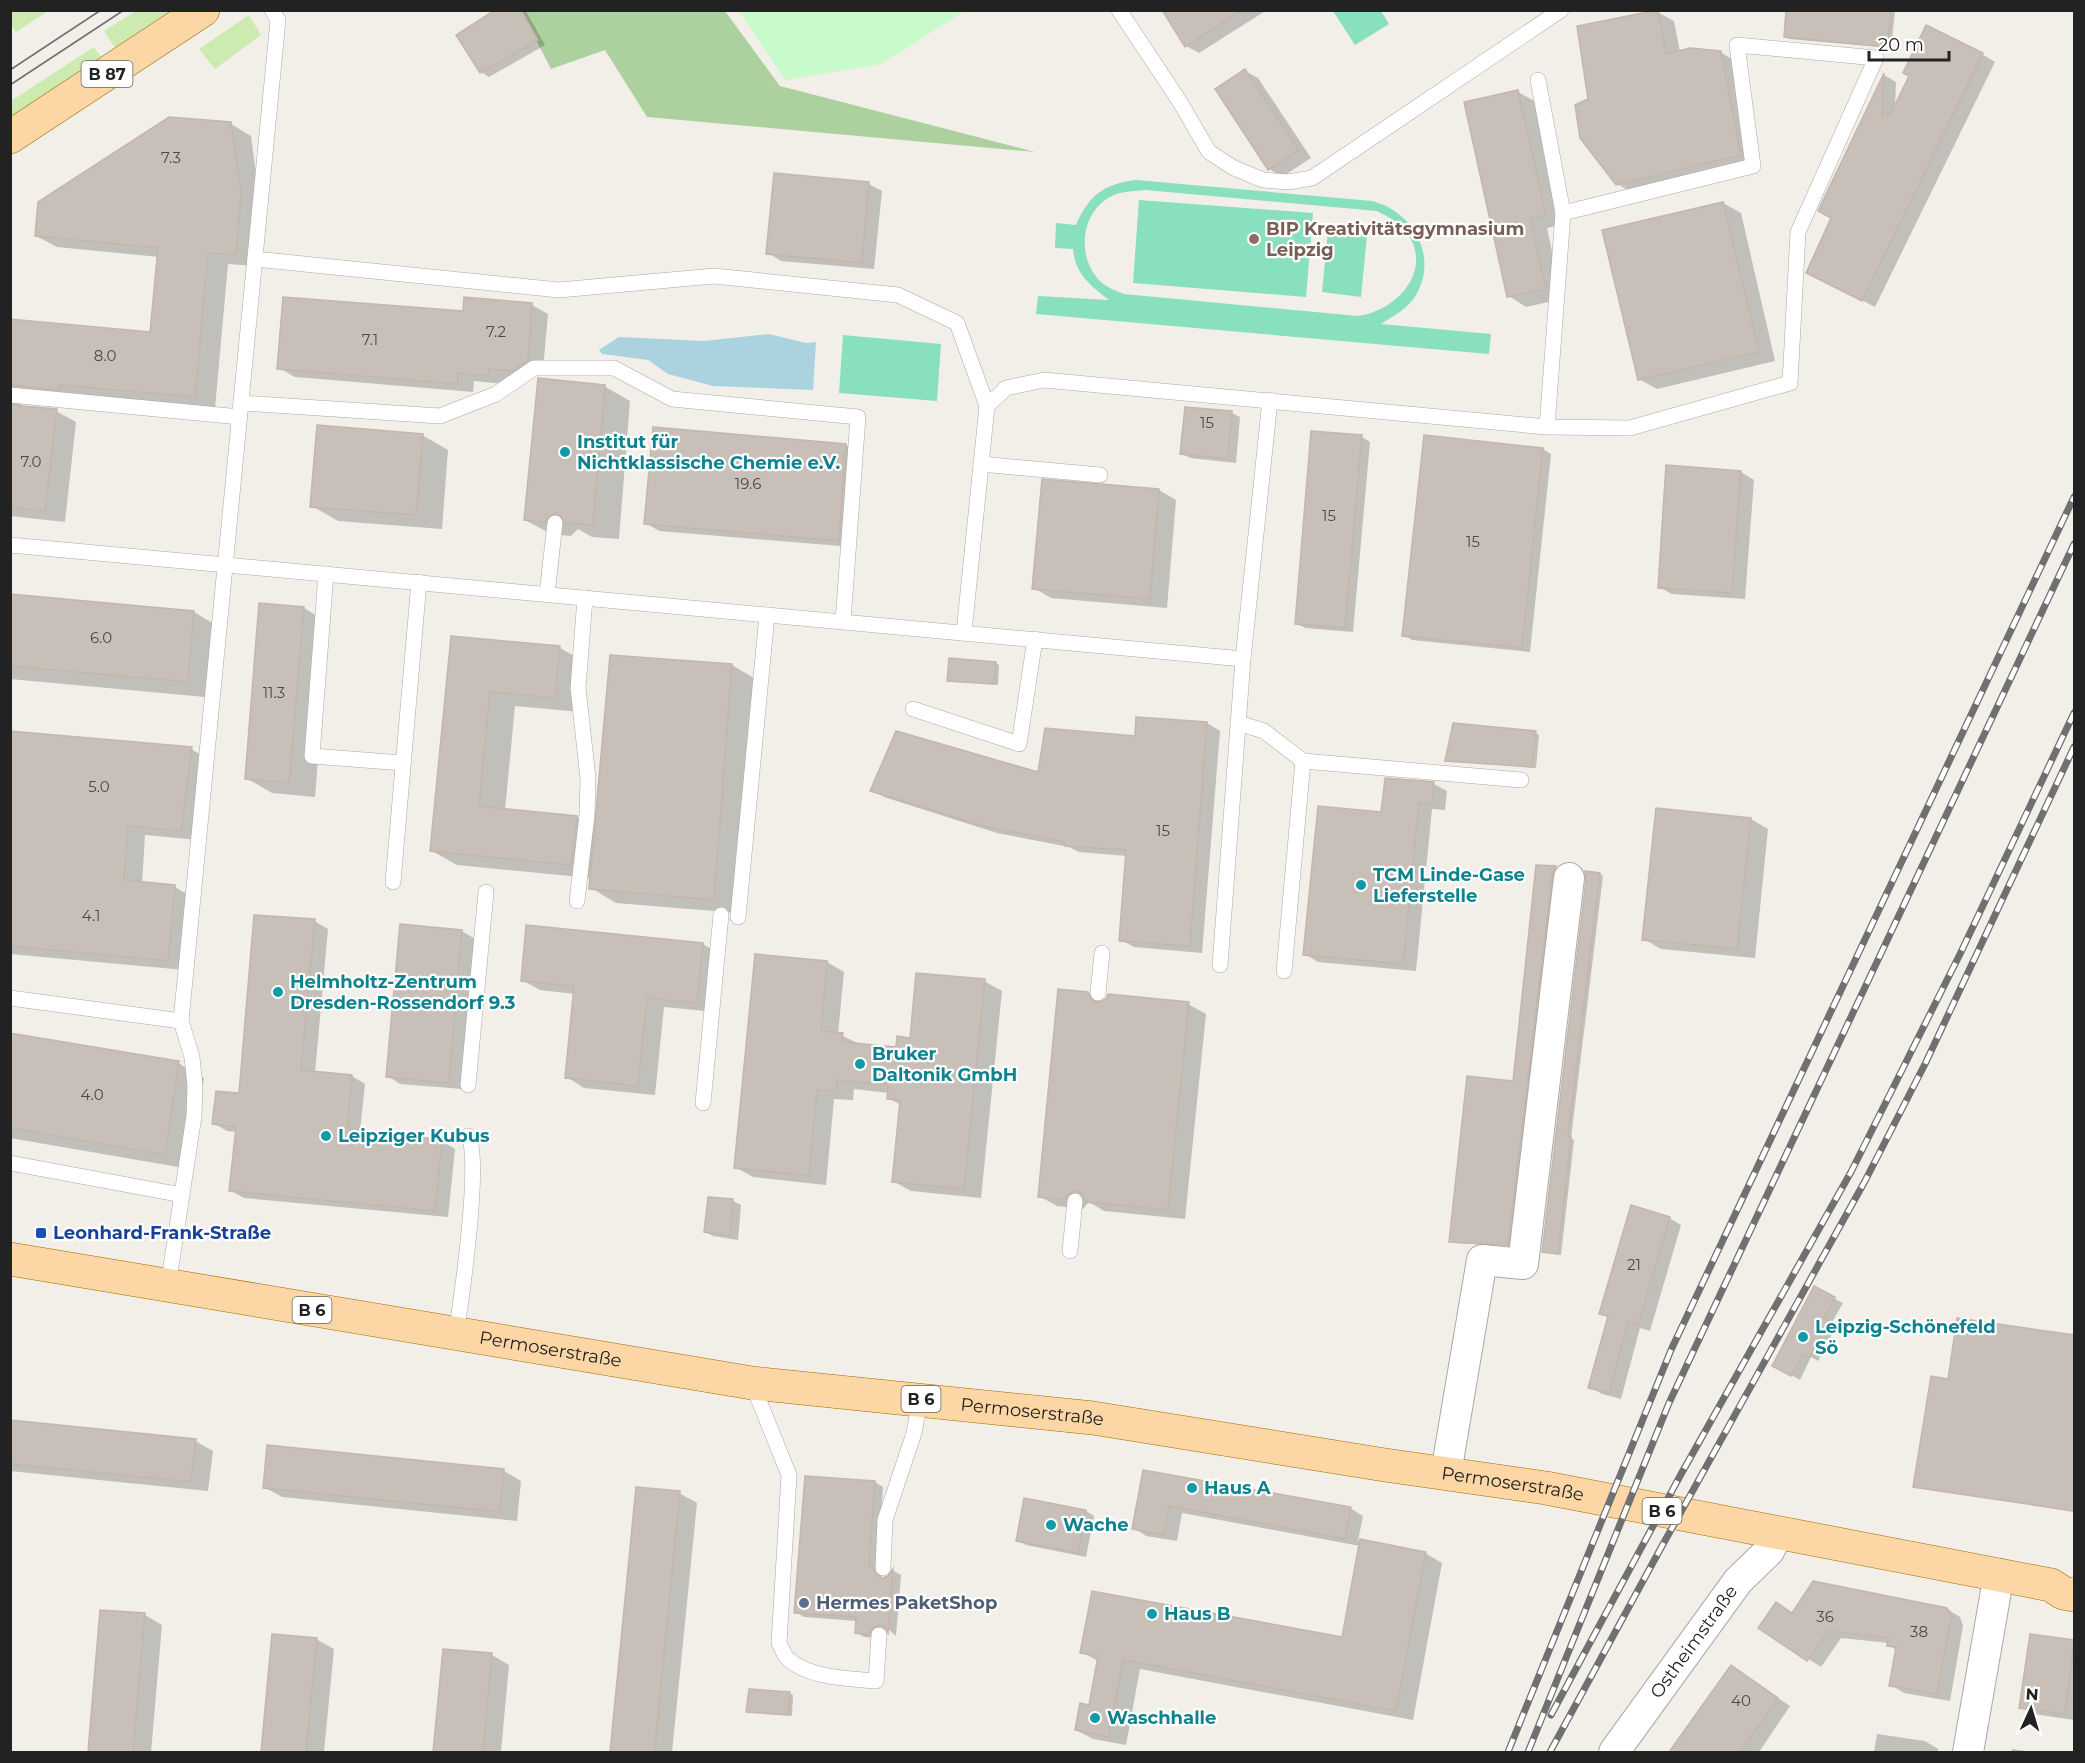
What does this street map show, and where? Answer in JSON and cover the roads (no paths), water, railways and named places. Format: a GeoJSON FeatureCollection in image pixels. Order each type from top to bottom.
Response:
{"type":"FeatureCollection","features":[{"type":"Feature","properties":{"kind":"main road","name":"B 87"},"geometry":{"type":"LineString","coordinates":[[10,137],[203,10]]}},
{"type":"Feature","properties":{"kind":"main road","name":"Permoserstraße"},"geometry":{"type":"LineString","coordinates":[[10,1259],[752,1383],[1094,1418],[1546,1488],[1778,1534],[2067,1586]]}},
{"type":"Feature","properties":{"kind":"street"},"geometry":{"type":"LineString","coordinates":[[1446,1473],[1482,1260],[1523,1264],[1569,878]]}},
{"type":"Feature","properties":{"kind":"street","name":"Ostheimstraße"},"geometry":{"type":"LineString","coordinates":[[1614,1752],[1738,1581],[1769,1551],[1778,1534]]}},
{"type":"Feature","properties":{"kind":"street"},"geometry":{"type":"LineString","coordinates":[[1968,1752],[1999,1575]]}},
{"type":"Feature","properties":{"kind":"lane"},"geometry":{"type":"LineString","coordinates":[[168,1286],[194,1116],[195,1086],[192,1058],[182,1021],[278,20],[272,10]]}},
{"type":"Feature","properties":{"kind":"lane"},"geometry":{"type":"LineString","coordinates":[[1119,10],[1180,102],[1209,152],[1234,168],[1263,180],[1288,182],[1312,178],[1561,10]]}},
{"type":"Feature","properties":{"kind":"lane"},"geometry":{"type":"LineString","coordinates":[[987,406],[1006,388],[1044,380],[1547,427],[1630,428],[1790,383],[1798,232],[1876,58],[1737,45],[1753,166],[1563,213]]}},
{"type":"Feature","properties":{"kind":"lane"},"geometry":{"type":"LineString","coordinates":[[1538,80],[1563,213],[1547,427]]}},
{"type":"Feature","properties":{"kind":"lane"},"geometry":{"type":"LineString","coordinates":[[255,259],[559,290],[714,276],[898,296],[957,323],[987,406],[964,632]]}},
{"type":"Feature","properties":{"kind":"lane"},"geometry":{"type":"LineString","coordinates":[[10,394],[240,410],[440,416],[496,394],[534,368],[614,368],[672,399],[858,417],[843,621]]}},
{"type":"Feature","properties":{"kind":"lane"},"geometry":{"type":"LineString","coordinates":[[1220,964],[1243,658],[1269,400]]}},
{"type":"Feature","properties":{"kind":"lane"},"geometry":{"type":"LineString","coordinates":[[981,464],[1100,475]]}},
{"type":"Feature","properties":{"kind":"lane"},"geometry":{"type":"LineString","coordinates":[[547,594],[555,523]]}},
{"type":"Feature","properties":{"kind":"lane"},"geometry":{"type":"LineString","coordinates":[[10,545],[1243,658]]}},
{"type":"Feature","properties":{"kind":"lane"},"geometry":{"type":"LineString","coordinates":[[326,574],[312,756],[403,763]]}},
{"type":"Feature","properties":{"kind":"lane"},"geometry":{"type":"LineString","coordinates":[[393,882],[419,582]]}},
{"type":"Feature","properties":{"kind":"lane"},"geometry":{"type":"LineString","coordinates":[[577,901],[587,815],[588,778],[578,688],[585,598]]}},
{"type":"Feature","properties":{"kind":"lane"},"geometry":{"type":"LineString","coordinates":[[738,917],[767,615]]}},
{"type":"Feature","properties":{"kind":"lane"},"geometry":{"type":"LineString","coordinates":[[913,709],[1019,744],[1035,639]]}},
{"type":"Feature","properties":{"kind":"lane"},"geometry":{"type":"LineString","coordinates":[[1238,723],[1264,731],[1303,761],[1521,780]]}},
{"type":"Feature","properties":{"kind":"lane"},"geometry":{"type":"LineString","coordinates":[[1284,971],[1303,761]]}},
{"type":"Feature","properties":{"kind":"lane"},"geometry":{"type":"LineString","coordinates":[[468,1085],[486,892]]}},
{"type":"Feature","properties":{"kind":"lane"},"geometry":{"type":"LineString","coordinates":[[704,1102],[721,915]]}},
{"type":"Feature","properties":{"kind":"lane"},"geometry":{"type":"LineString","coordinates":[[1098,993],[1102,953]]}},
{"type":"Feature","properties":{"kind":"lane"},"geometry":{"type":"LineString","coordinates":[[10,998],[182,1021]]}},
{"type":"Feature","properties":{"kind":"lane"},"geometry":{"type":"LineString","coordinates":[[456,1334],[467,1249],[474,1164],[472,1142],[468,1136]]}},
{"type":"Feature","properties":{"kind":"lane"},"geometry":{"type":"LineString","coordinates":[[10,1163],[182,1195]]}},
{"type":"Feature","properties":{"kind":"lane"},"geometry":{"type":"LineString","coordinates":[[1070,1251],[1075,1201]]}},
{"type":"Feature","properties":{"kind":"lane"},"geometry":{"type":"LineString","coordinates":[[752,1383],[789,1475],[795,1514],[779,1642],[786,1658],[804,1669],[832,1677],[876,1681],[879,1635]]}},
{"type":"Feature","properties":{"kind":"lane"},"geometry":{"type":"LineString","coordinates":[[883,1568],[879,1520],[914,1433],[920,1399]]}},
{"type":"Feature","properties":{"kind":"water"},"geometry":{"type":"Polygon","coordinates":[[[769,334],[806,343],[816,342],[813,390],[713,386],[668,374],[648,360],[602,354],[599,350],[619,337],[704,341],[769,334]]]}},
{"type":"Feature","properties":{"kind":"tram line"},"geometry":{"type":"LineString","coordinates":[[10,70],[101,10]]}},
{"type":"Feature","properties":{"kind":"tram line"},"geometry":{"type":"LineString","coordinates":[[10,85],[124,10]]}},
{"type":"Feature","properties":{"kind":"railway"},"geometry":{"type":"LineString","coordinates":[[1508,1752],[1671,1350],[2074,497]]}},
{"type":"Feature","properties":{"kind":"railway"},"geometry":{"type":"LineString","coordinates":[[1528,1752],[1669,1403],[2074,544]]}},
{"type":"Feature","properties":{"kind":"railway"},"geometry":{"type":"LineString","coordinates":[[1551,1715],[1680,1476],[1851,1172],[1961,952],[2074,713]]}},
{"type":"Feature","properties":{"kind":"railway"},"geometry":{"type":"LineString","coordinates":[[1550,1752],[1865,1181],[1925,1064],[2074,747]]}},
{"type":"Feature","properties":{"kind":"place","name":"BIP Kreativitätsgymnasium Leipzig"},"geometry":{"type":"Point","coordinates":[1254,239]}},
{"type":"Feature","properties":{"kind":"place","name":"Institut für Nichtklassische Chemie e.V."},"geometry":{"type":"Point","coordinates":[565,452]}},
{"type":"Feature","properties":{"kind":"place","name":"TCM Linde-Gase Lieferstelle"},"geometry":{"type":"Point","coordinates":[1361,885]}},
{"type":"Feature","properties":{"kind":"place","name":"Helmholtz-Zentrum Dresden-Rossendorf 9.3"},"geometry":{"type":"Point","coordinates":[278,992]}},
{"type":"Feature","properties":{"kind":"place","name":"Bruker Daltonik GmbH"},"geometry":{"type":"Point","coordinates":[860,1064]}},
{"type":"Feature","properties":{"kind":"place","name":"Leipziger Kubus"},"geometry":{"type":"Point","coordinates":[326,1136]}},
{"type":"Feature","properties":{"kind":"place","name":"Leonhard-Frank-Straße"},"geometry":{"type":"Point","coordinates":[41,1233]}},
{"type":"Feature","properties":{"kind":"place","name":"Leipzig-Schönefeld Sö"},"geometry":{"type":"Point","coordinates":[1803,1337]}},
{"type":"Feature","properties":{"kind":"place","name":"Haus A"},"geometry":{"type":"Point","coordinates":[1192,1488]}},
{"type":"Feature","properties":{"kind":"place","name":"Wache"},"geometry":{"type":"Point","coordinates":[1051,1525]}},
{"type":"Feature","properties":{"kind":"place","name":"Hermes PaketShop"},"geometry":{"type":"Point","coordinates":[804,1603]}},
{"type":"Feature","properties":{"kind":"place","name":"Haus B"},"geometry":{"type":"Point","coordinates":[1152,1614]}},
{"type":"Feature","properties":{"kind":"place","name":"Waschhalle"},"geometry":{"type":"Point","coordinates":[1095,1718]}}]}
